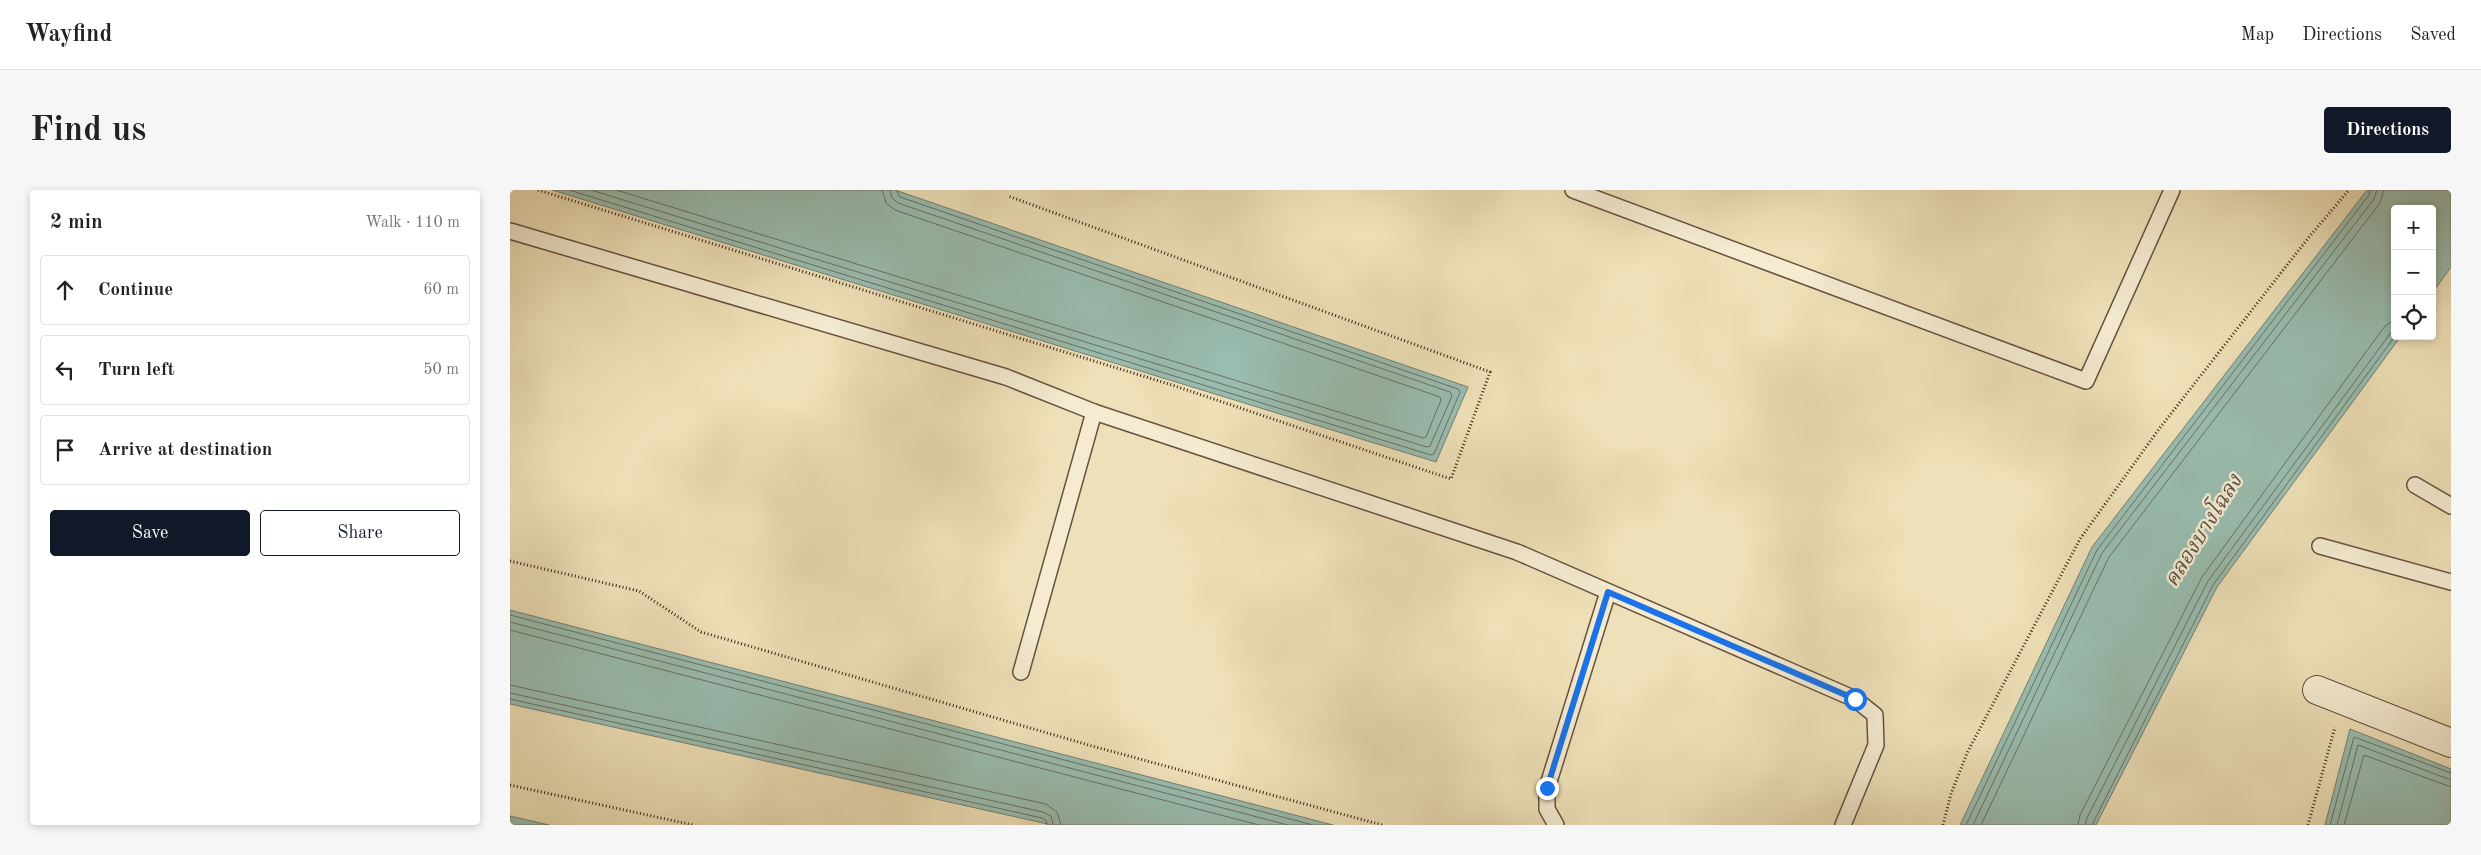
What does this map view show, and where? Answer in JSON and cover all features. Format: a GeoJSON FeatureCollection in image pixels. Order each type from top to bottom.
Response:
{"type":"FeatureCollection","features":[{"type":"Feature","properties":{"kind":"street"},"geometry":{"type":"LineString","coordinates":[[2317,690],[2451,743]]}},
{"type":"Feature","properties":{"kind":"lane"},"geometry":{"type":"LineString","coordinates":[[1574,190],[2086,381],[2172,190]]}},
{"type":"Feature","properties":{"kind":"lane"},"geometry":{"type":"LineString","coordinates":[[510,231],[1006,377],[1094,412],[1517,552],[1855,699],[1874,715],[1876,745],[1843,825]]}},
{"type":"Feature","properties":{"kind":"lane"},"geometry":{"type":"LineString","coordinates":[[1021,672],[1094,412]]}},
{"type":"Feature","properties":{"kind":"lane"},"geometry":{"type":"LineString","coordinates":[[2415,485],[2451,506]]}},
{"type":"Feature","properties":{"kind":"lane"},"geometry":{"type":"LineString","coordinates":[[2320,546],[2451,582]]}},
{"type":"Feature","properties":{"kind":"lane"},"geometry":{"type":"LineString","coordinates":[[1556,825],[1547,809],[1547,788],[1608,592]]}},
{"type":"Feature","properties":{"kind":"path"},"geometry":{"type":"LineString","coordinates":[[538,190],[1172,385],[1451,479],[1490,372],[1008,196]]}},
{"type":"Feature","properties":{"kind":"path"},"geometry":{"type":"LineString","coordinates":[[1943,825],[1951,794],[1968,753],[2080,539],[2159,429],[2309,237],[2350,190]]}},
{"type":"Feature","properties":{"kind":"path"},"geometry":{"type":"LineString","coordinates":[[510,561],[639,591],[702,632],[1092,746],[1382,825]]}},
{"type":"Feature","properties":{"kind":"path"},"geometry":{"type":"LineString","coordinates":[[2308,825],[2336,723]]}},
{"type":"Feature","properties":{"kind":"path"},"geometry":{"type":"LineString","coordinates":[[510,785],[693,825]]}},
{"type":"Feature","properties":{"kind":"water"},"geometry":{"type":"Polygon","coordinates":[[[552,190],[895,190],[1468,387],[1436,462],[552,190]]]}},
{"type":"Feature","properties":{"kind":"water","name":"คลองบางโฉลง"},"geometry":{"type":"Polygon","coordinates":[[[2367,190],[2451,190],[2451,267],[2436,288],[2436,205],[2391,205],[2391,340],[2398,340],[2217,587],[2096,825],[1960,825],[2092,547],[2367,190]]]}},
{"type":"Feature","properties":{"kind":"water"},"geometry":{"type":"Polygon","coordinates":[[[510,610],[1333,825],[1052,825],[510,704],[510,610]]]}},
{"type":"Feature","properties":{"kind":"water"},"geometry":{"type":"Polygon","coordinates":[[[2350,729],[2451,769],[2451,825],[2325,825],[2350,729]]]}},
{"type":"Feature","properties":{"kind":"water"},"geometry":{"type":"Polygon","coordinates":[[[510,816],[549,825],[510,825],[510,816]]]}},
{"type":"Feature","properties":{"kind":"route"},"geometry":{"type":"LineString","coordinates":[[1547,788],[1608,592],[1855,699]]}}]}
